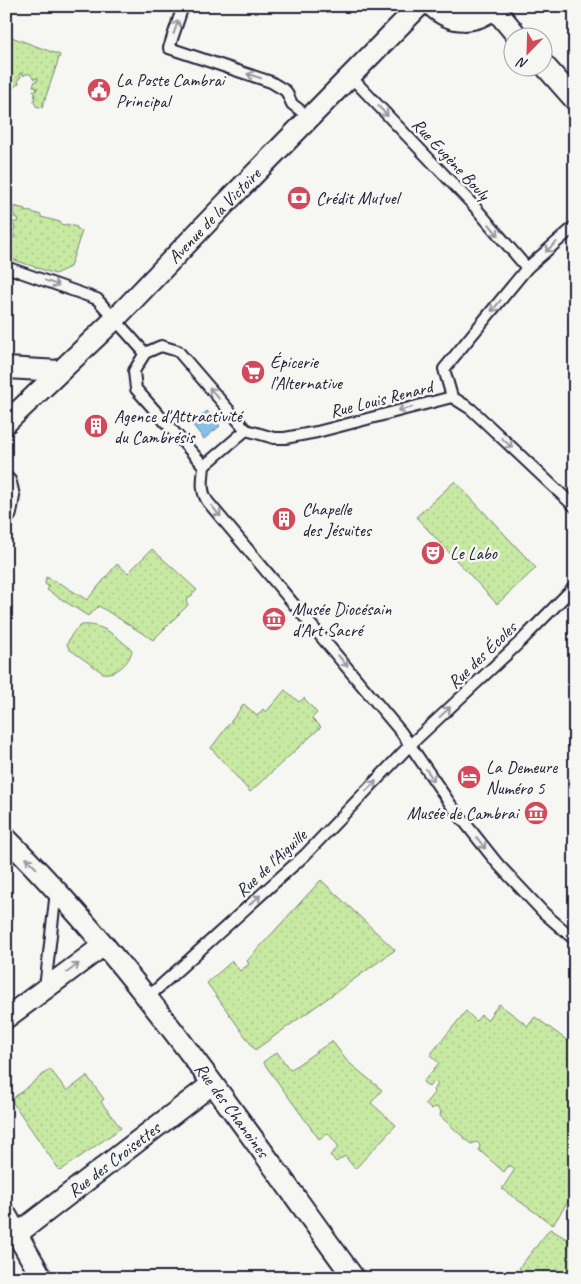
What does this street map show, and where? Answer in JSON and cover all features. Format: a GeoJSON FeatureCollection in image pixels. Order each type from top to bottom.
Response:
{"type":"FeatureCollection","features":[{"type":"Feature","properties":{"kind":"street","name":"Avenue de la Victoire"},"geometry":{"type":"LineString","coordinates":[[6,422],[115,319],[309,117],[420,6]]}},
{"type":"Feature","properties":{"kind":"street"},"geometry":{"type":"LineString","coordinates":[[432,6],[446,16],[472,20],[480,18],[495,7],[511,28]]}},
{"type":"Feature","properties":{"kind":"street"},"geometry":{"type":"LineString","coordinates":[[554,76],[575,100]]}},
{"type":"Feature","properties":{"kind":"street"},"geometry":{"type":"LineString","coordinates":[[6,368],[60,371]]}},
{"type":"Feature","properties":{"kind":"street"},"geometry":{"type":"LineString","coordinates":[[6,483],[9,496],[6,513]]}},
{"type":"Feature","properties":{"kind":"street","name":"Rue des Chanoines"},"geometry":{"type":"LineString","coordinates":[[6,838],[56,889],[147,998],[354,1278]]}},
{"type":"Feature","properties":{"kind":"street"},"geometry":{"type":"LineString","coordinates":[[6,1018],[104,945]]}},
{"type":"Feature","properties":{"kind":"street","name":"Rue des Croisettes"},"geometry":{"type":"LineString","coordinates":[[17,1234],[212,1084]]}},
{"type":"Feature","properties":{"kind":"street"},"geometry":{"type":"LineString","coordinates":[[6,1216],[42,1278]]}},
{"type":"Feature","properties":{"kind":"lane"},"geometry":{"type":"LineString","coordinates":[[183,6],[168,48],[271,82],[286,91],[292,104],[309,117]]}},
{"type":"Feature","properties":{"kind":"lane","name":"Rue Eugène Bouly"},"geometry":{"type":"LineString","coordinates":[[350,76],[474,206],[527,268]]}},
{"type":"Feature","properties":{"kind":"lane","name":"Rue Louis Renard"},"geometry":{"type":"LineString","coordinates":[[246,430],[266,437],[285,438],[317,432],[452,397],[444,368],[527,268],[575,226]]}},
{"type":"Feature","properties":{"kind":"lane"},"geometry":{"type":"LineString","coordinates":[[6,267],[97,299],[145,353]]}},
{"type":"Feature","properties":{"kind":"lane"},"geometry":{"type":"LineString","coordinates":[[204,466],[136,389],[134,371],[145,353],[161,346],[178,351],[246,430],[204,466],[202,487],[208,502],[306,616],[401,732],[451,805],[497,863],[544,913],[575,940]]}},
{"type":"Feature","properties":{"kind":"lane"},"geometry":{"type":"LineString","coordinates":[[452,397],[471,409],[575,506]]}},
{"type":"Feature","properties":{"kind":"lane","name":"Rue des Écoles"},"geometry":{"type":"LineString","coordinates":[[410,745],[520,642],[575,586]]}},
{"type":"Feature","properties":{"kind":"lane","name":"Rue de l'Aiguille"},"geometry":{"type":"LineString","coordinates":[[147,998],[305,855],[410,745]]}},
{"type":"Feature","properties":{"kind":"lane"},"geometry":{"type":"LineString","coordinates":[[45,989],[56,889]]}},
{"type":"Feature","properties":{"kind":"green space"},"geometry":{"type":"Polygon","coordinates":[[[6,35],[60,55],[42,108],[36,106],[34,102],[35,93],[33,90],[36,91],[37,88],[33,86],[35,81],[38,81],[38,78],[34,79],[30,74],[25,74],[24,76],[21,73],[19,74],[21,77],[18,80],[19,83],[12,89],[12,96],[6,93],[6,35]]]}},
{"type":"Feature","properties":{"kind":"green space"},"geometry":{"type":"Polygon","coordinates":[[[14,206],[25,209],[24,211],[27,212],[41,215],[41,217],[60,222],[60,224],[77,227],[77,229],[82,231],[70,267],[55,274],[6,257],[6,238],[14,238],[15,235],[9,233],[15,229],[12,224],[13,222],[18,222],[19,219],[14,217],[14,206]]]}},
{"type":"Feature","properties":{"kind":"green space"},"geometry":{"type":"Polygon","coordinates":[[[455,481],[536,568],[497,604],[416,517],[455,481]]]}},
{"type":"Feature","properties":{"kind":"green space"},"geometry":{"type":"Polygon","coordinates":[[[152,549],[197,590],[186,601],[188,605],[153,640],[99,606],[88,616],[47,590],[49,587],[45,584],[46,577],[87,600],[117,564],[128,573],[152,549]]]}},
{"type":"Feature","properties":{"kind":"green space"},"geometry":{"type":"Polygon","coordinates":[[[82,625],[97,626],[103,629],[132,650],[125,664],[113,672],[103,673],[69,649],[67,644],[71,636],[82,625]]]}},
{"type":"Feature","properties":{"kind":"green space"},"geometry":{"type":"Polygon","coordinates":[[[285,690],[299,702],[304,698],[317,713],[312,718],[321,727],[250,792],[211,748],[244,704],[257,716],[263,709],[266,712],[285,690]]]}},
{"type":"Feature","properties":{"kind":"green space"},"geometry":{"type":"Polygon","coordinates":[[[321,880],[395,950],[255,1050],[207,983],[232,961],[240,971],[249,964],[247,961],[321,880]]]}},
{"type":"Feature","properties":{"kind":"green space"},"geometry":{"type":"Polygon","coordinates":[[[499,1004],[528,1026],[535,1017],[575,1046],[575,1196],[572,1195],[553,1225],[502,1189],[515,1169],[509,1165],[504,1172],[479,1150],[480,1145],[477,1142],[471,1144],[440,1116],[441,1111],[436,1107],[431,1109],[425,1104],[434,1093],[433,1090],[438,1084],[434,1081],[429,1087],[423,1082],[439,1063],[430,1055],[466,1011],[476,1021],[481,1015],[487,1020],[499,1004]]]}},
{"type":"Feature","properties":{"kind":"green space"},"geometry":{"type":"Polygon","coordinates":[[[332,1041],[347,1061],[382,1090],[371,1103],[396,1125],[355,1169],[345,1156],[336,1162],[330,1155],[339,1147],[328,1133],[319,1139],[263,1062],[277,1052],[290,1070],[332,1041]]]}},
{"type":"Feature","properties":{"kind":"green space"},"geometry":{"type":"Polygon","coordinates":[[[50,1069],[67,1091],[87,1076],[104,1099],[101,1102],[121,1128],[60,1171],[11,1100],[50,1069]]]}},
{"type":"Feature","properties":{"kind":"green space"},"geometry":{"type":"Polygon","coordinates":[[[550,1229],[575,1244],[575,1273],[571,1271],[570,1274],[574,1278],[516,1278],[521,1270],[519,1268],[550,1229]]]}},
{"type":"Feature","properties":{"kind":"water"},"geometry":{"type":"Polygon","coordinates":[[[207,411],[220,426],[204,439],[192,424],[207,411]]]}},
{"type":"Feature","properties":{"kind":"place","name":"La Poste Cambrai Principal"},"geometry":{"type":"Point","coordinates":[99,90]}},
{"type":"Feature","properties":{"kind":"place","name":"Crédit Mutuel"},"geometry":{"type":"Point","coordinates":[299,198]}},
{"type":"Feature","properties":{"kind":"place","name":"Épicerie l’Alternative"},"geometry":{"type":"Point","coordinates":[253,372]}},
{"type":"Feature","properties":{"kind":"place","name":"Agence d'Attractivité du Cambrésis"},"geometry":{"type":"Point","coordinates":[96,426]}},
{"type":"Feature","properties":{"kind":"place","name":"Chapelle des Jésuites"},"geometry":{"type":"Point","coordinates":[284,519]}},
{"type":"Feature","properties":{"kind":"place","name":"Le Labo"},"geometry":{"type":"Point","coordinates":[433,553]}},
{"type":"Feature","properties":{"kind":"place","name":"Musée Diocésain d'Art Sacré"},"geometry":{"type":"Point","coordinates":[274,619]}},
{"type":"Feature","properties":{"kind":"place","name":"La Demeure Numéro 5"},"geometry":{"type":"Point","coordinates":[469,777]}},
{"type":"Feature","properties":{"kind":"place","name":"Musée de Cambrai"},"geometry":{"type":"Point","coordinates":[536,813]}}]}
